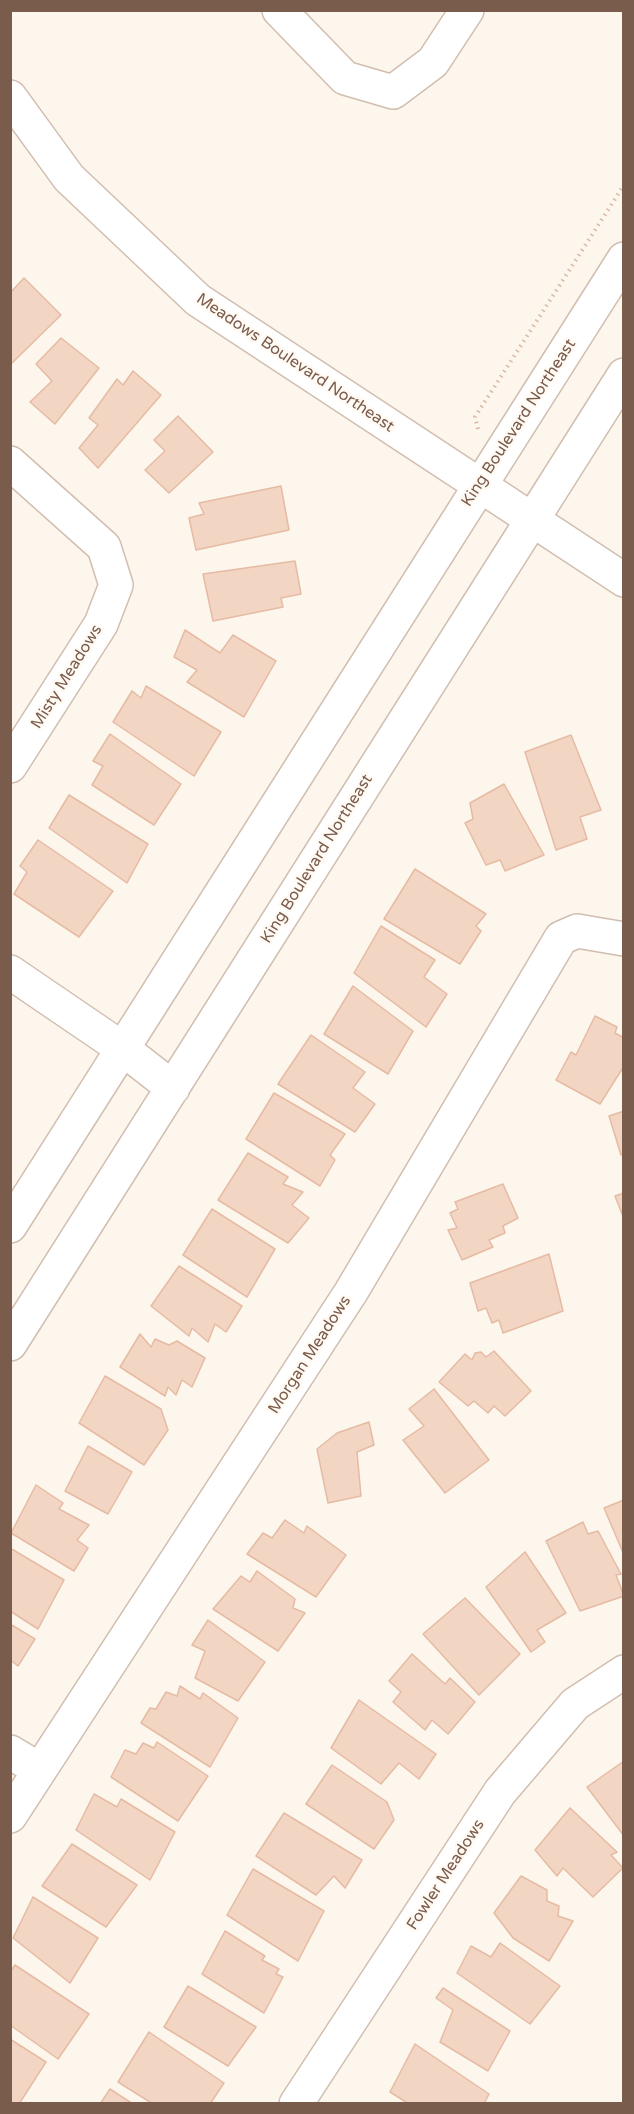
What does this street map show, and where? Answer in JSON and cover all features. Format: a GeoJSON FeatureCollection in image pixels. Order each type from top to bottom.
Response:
{"type":"FeatureCollection","features":[{"type":"Feature","properties":{"kind":"street"},"geometry":{"type":"LineString","coordinates":[[279,10],[345,78],[393,92],[433,62],[467,10]]}},
{"type":"Feature","properties":{"kind":"street","name":"Meadows Boulevard Northeast"},"geometry":{"type":"LineString","coordinates":[[10,97],[69,178],[198,300],[624,580]]}},
{"type":"Feature","properties":{"kind":"street","name":"King Boulevard Northeast"},"geometry":{"type":"LineString","coordinates":[[10,1226],[624,259]]}},
{"type":"Feature","properties":{"kind":"street","name":"King Boulevard Northeast"},"geometry":{"type":"LineString","coordinates":[[10,1344],[624,375]]}},
{"type":"Feature","properties":{"kind":"street","name":"Misty Meadows"},"geometry":{"type":"LineString","coordinates":[[10,463],[104,547],[116,585],[101,624],[10,766]]}},
{"type":"Feature","properties":{"kind":"street","name":"Morgan Meadows"},"geometry":{"type":"LineString","coordinates":[[10,1816],[351,1292],[561,938],[577,931],[622,938]]}},
{"type":"Feature","properties":{"kind":"street"},"geometry":{"type":"LineString","coordinates":[[10,972],[123,1049],[173,1088]]}},
{"type":"Feature","properties":{"kind":"street","name":"Fowler Meadows"},"geometry":{"type":"LineString","coordinates":[[296,2103],[500,1792],[575,1704],[624,1672]]}},
{"type":"Feature","properties":{"kind":"street"},"geometry":{"type":"LineString","coordinates":[[10,1752],[40,1770]]}},
{"type":"Feature","properties":{"kind":"building"},"geometry":{"type":"Polygon","coordinates":[[[24,278],[61,315],[10,365],[10,293],[24,278]]]}},
{"type":"Feature","properties":{"kind":"building"},"geometry":{"type":"Polygon","coordinates":[[[61,338],[99,368],[55,424],[30,402],[52,381],[36,364],[61,338]]]}},
{"type":"Feature","properties":{"kind":"building"},"geometry":{"type":"Polygon","coordinates":[[[133,371],[161,395],[98,468],[79,448],[98,425],[89,418],[117,379],[123,385],[133,371]]]}},
{"type":"Feature","properties":{"kind":"building"},"geometry":{"type":"Polygon","coordinates":[[[178,416],[213,452],[169,493],[145,470],[165,451],[154,440],[178,416]]]}},
{"type":"Feature","properties":{"kind":"building"},"geometry":{"type":"Polygon","coordinates":[[[281,486],[289,530],[196,550],[189,518],[204,514],[199,503],[281,486]]]}},
{"type":"Feature","properties":{"kind":"building"},"geometry":{"type":"Polygon","coordinates":[[[295,561],[301,594],[281,598],[283,607],[213,621],[203,574],[295,561]]]}},
{"type":"Feature","properties":{"kind":"building"},"geometry":{"type":"Polygon","coordinates":[[[185,630],[220,653],[233,635],[276,661],[244,717],[187,682],[197,670],[174,657],[185,630]]]}},
{"type":"Feature","properties":{"kind":"building"},"geometry":{"type":"Polygon","coordinates":[[[146,686],[221,732],[194,776],[113,722],[132,691],[141,698],[146,686]]]}},
{"type":"Feature","properties":{"kind":"building"},"geometry":{"type":"Polygon","coordinates":[[[110,734],[181,784],[154,825],[92,785],[103,766],[93,761],[110,734]]]}},
{"type":"Feature","properties":{"kind":"building"},"geometry":{"type":"Polygon","coordinates":[[[571,735],[601,810],[580,817],[587,839],[556,850],[525,752],[571,735]]]}},
{"type":"Feature","properties":{"kind":"building"},"geometry":{"type":"Polygon","coordinates":[[[504,784],[544,855],[505,871],[500,860],[486,865],[465,823],[473,819],[470,803],[504,784]]]}},
{"type":"Feature","properties":{"kind":"building"},"geometry":{"type":"Polygon","coordinates":[[[69,795],[148,844],[127,883],[49,828],[69,795]]]}},
{"type":"Feature","properties":{"kind":"building"},"geometry":{"type":"Polygon","coordinates":[[[38,840],[113,891],[79,937],[14,894],[27,872],[20,866],[38,840]]]}},
{"type":"Feature","properties":{"kind":"building"},"geometry":{"type":"Polygon","coordinates":[[[415,869],[486,914],[476,926],[481,931],[460,964],[384,919],[415,869]]]}},
{"type":"Feature","properties":{"kind":"building"},"geometry":{"type":"Polygon","coordinates":[[[381,926],[435,960],[424,977],[447,994],[426,1027],[354,973],[381,926]]]}},
{"type":"Feature","properties":{"kind":"building"},"geometry":{"type":"Polygon","coordinates":[[[353,986],[413,1031],[388,1074],[324,1034],[353,986]]]}},
{"type":"Feature","properties":{"kind":"building"},"geometry":{"type":"Polygon","coordinates":[[[595,1016],[617,1027],[615,1033],[624,1038],[624,1066],[600,1104],[556,1080],[571,1052],[576,1055],[595,1016]]]}},
{"type":"Feature","properties":{"kind":"building"},"geometry":{"type":"Polygon","coordinates":[[[311,1035],[365,1072],[353,1088],[375,1104],[355,1132],[278,1084],[311,1035]]]}},
{"type":"Feature","properties":{"kind":"building"},"geometry":{"type":"Polygon","coordinates":[[[274,1093],[345,1134],[330,1155],[335,1160],[320,1186],[246,1139],[274,1093]]]}},
{"type":"Feature","properties":{"kind":"building"},"geometry":{"type":"Polygon","coordinates":[[[624,1111],[624,1153],[621,1155],[609,1116],[624,1111]]]}},
{"type":"Feature","properties":{"kind":"building"},"geometry":{"type":"Polygon","coordinates":[[[248,1153],[288,1177],[283,1184],[303,1192],[292,1205],[309,1218],[288,1243],[218,1200],[248,1153]]]}},
{"type":"Feature","properties":{"kind":"building"},"geometry":{"type":"Polygon","coordinates":[[[503,1184],[518,1218],[503,1226],[505,1233],[489,1240],[493,1247],[462,1260],[448,1230],[457,1228],[450,1213],[458,1209],[455,1202],[503,1184]]]}},
{"type":"Feature","properties":{"kind":"building"},"geometry":{"type":"Polygon","coordinates":[[[624,1193],[624,1219],[615,1196],[624,1193]]]}},
{"type":"Feature","properties":{"kind":"building"},"geometry":{"type":"Polygon","coordinates":[[[212,1209],[275,1249],[247,1297],[183,1255],[212,1209]]]}},
{"type":"Feature","properties":{"kind":"building"},"geometry":{"type":"Polygon","coordinates":[[[549,1254],[563,1311],[503,1333],[499,1320],[492,1323],[486,1308],[478,1311],[470,1283],[549,1254]]]}},
{"type":"Feature","properties":{"kind":"building"},"geometry":{"type":"Polygon","coordinates":[[[179,1266],[242,1306],[226,1332],[215,1324],[208,1342],[192,1328],[189,1336],[151,1306],[179,1266]]]}},
{"type":"Feature","properties":{"kind":"building"},"geometry":{"type":"Polygon","coordinates":[[[140,1334],[151,1347],[155,1339],[169,1345],[177,1341],[205,1358],[192,1387],[182,1380],[176,1395],[168,1387],[165,1396],[120,1367],[140,1334]]]}},
{"type":"Feature","properties":{"kind":"building"},"geometry":{"type":"Polygon","coordinates":[[[494,1351],[531,1391],[505,1416],[494,1406],[488,1413],[474,1401],[468,1406],[439,1382],[465,1354],[472,1360],[475,1353],[481,1352],[486,1357],[494,1351]]]}},
{"type":"Feature","properties":{"kind":"building"},"geometry":{"type":"Polygon","coordinates":[[[105,1376],[161,1409],[168,1430],[144,1465],[79,1423],[105,1376]]]}},
{"type":"Feature","properties":{"kind":"building"},"geometry":{"type":"Polygon","coordinates":[[[434,1389],[489,1460],[445,1493],[403,1440],[424,1426],[409,1409],[434,1389]]]}},
{"type":"Feature","properties":{"kind":"building"},"geometry":{"type":"Polygon","coordinates":[[[369,1422],[374,1445],[357,1452],[361,1496],[328,1503],[317,1449],[337,1433],[369,1422]]]}},
{"type":"Feature","properties":{"kind":"building"},"geometry":{"type":"Polygon","coordinates":[[[88,1446],[132,1472],[108,1514],[65,1491],[88,1446]]]}},
{"type":"Feature","properties":{"kind":"building"},"geometry":{"type":"Polygon","coordinates":[[[36,1485],[63,1503],[59,1509],[89,1525],[77,1540],[88,1548],[74,1571],[11,1533],[36,1485]]]}},
{"type":"Feature","properties":{"kind":"building"},"geometry":{"type":"Polygon","coordinates":[[[624,1500],[624,1555],[604,1508],[624,1500]]]}},
{"type":"Feature","properties":{"kind":"building"},"geometry":{"type":"Polygon","coordinates":[[[285,1520],[304,1533],[307,1526],[346,1555],[316,1597],[247,1554],[263,1533],[272,1538],[285,1520]]]}},
{"type":"Feature","properties":{"kind":"building"},"geometry":{"type":"Polygon","coordinates":[[[583,1522],[588,1534],[598,1531],[621,1574],[616,1575],[624,1596],[580,1611],[546,1541],[583,1522]]]}},
{"type":"Feature","properties":{"kind":"building"},"geometry":{"type":"Polygon","coordinates":[[[10,1548],[64,1580],[38,1629],[10,1611],[10,1548]]]}},
{"type":"Feature","properties":{"kind":"building"},"geometry":{"type":"Polygon","coordinates":[[[525,1552],[566,1613],[537,1630],[545,1642],[531,1652],[486,1587],[525,1552]]]}},
{"type":"Feature","properties":{"kind":"building"},"geometry":{"type":"Polygon","coordinates":[[[257,1571],[295,1599],[293,1608],[305,1613],[278,1651],[213,1609],[241,1576],[250,1582],[257,1571]]]}},
{"type":"Feature","properties":{"kind":"building"},"geometry":{"type":"Polygon","coordinates":[[[465,1598],[520,1654],[479,1695],[423,1634],[465,1598]]]}},
{"type":"Feature","properties":{"kind":"building"},"geometry":{"type":"Polygon","coordinates":[[[208,1620],[265,1662],[238,1701],[195,1678],[205,1651],[192,1645],[208,1620]]]}},
{"type":"Feature","properties":{"kind":"building"},"geometry":{"type":"Polygon","coordinates":[[[10,1624],[35,1639],[18,1666],[10,1660],[10,1624]]]}},
{"type":"Feature","properties":{"kind":"building"},"geometry":{"type":"Polygon","coordinates":[[[412,1654],[445,1684],[450,1678],[475,1702],[448,1734],[432,1720],[425,1730],[393,1702],[401,1692],[389,1681],[412,1654]]]}},
{"type":"Feature","properties":{"kind":"building"},"geometry":{"type":"Polygon","coordinates":[[[180,1686],[200,1699],[203,1693],[238,1718],[210,1767],[141,1723],[150,1708],[156,1709],[166,1692],[177,1696],[180,1686]]]}},
{"type":"Feature","properties":{"kind":"building"},"geometry":{"type":"Polygon","coordinates":[[[359,1700],[436,1754],[419,1779],[399,1763],[381,1784],[331,1748],[359,1700]]]}},
{"type":"Feature","properties":{"kind":"building"},"geometry":{"type":"Polygon","coordinates":[[[157,1742],[208,1776],[178,1821],[111,1777],[125,1750],[136,1754],[143,1743],[154,1748],[157,1742]]]}},
{"type":"Feature","properties":{"kind":"building"},"geometry":{"type":"Polygon","coordinates":[[[624,1761],[624,1836],[587,1787],[624,1761]]]}},
{"type":"Feature","properties":{"kind":"building"},"geometry":{"type":"Polygon","coordinates":[[[332,1765],[387,1802],[394,1820],[374,1849],[306,1804],[332,1765]]]}},
{"type":"Feature","properties":{"kind":"building"},"geometry":{"type":"Polygon","coordinates":[[[94,1794],[117,1807],[121,1799],[175,1832],[150,1880],[76,1830],[94,1794]]]}},
{"type":"Feature","properties":{"kind":"building"},"geometry":{"type":"Polygon","coordinates":[[[570,1808],[617,1852],[611,1855],[623,1868],[593,1897],[563,1868],[557,1876],[535,1850],[570,1808]]]}},
{"type":"Feature","properties":{"kind":"building"},"geometry":{"type":"Polygon","coordinates":[[[284,1813],[362,1860],[345,1888],[334,1876],[316,1895],[256,1856],[284,1813]]]}},
{"type":"Feature","properties":{"kind":"building"},"geometry":{"type":"Polygon","coordinates":[[[72,1844],[137,1885],[106,1927],[42,1886],[72,1844]]]}},
{"type":"Feature","properties":{"kind":"building"},"geometry":{"type":"Polygon","coordinates":[[[253,1869],[324,1911],[298,1961],[227,1915],[253,1869]]]}},
{"type":"Feature","properties":{"kind":"building"},"geometry":{"type":"Polygon","coordinates":[[[521,1876],[547,1890],[547,1901],[559,1906],[558,1916],[573,1921],[549,1961],[513,1938],[494,1913],[521,1876]]]}},
{"type":"Feature","properties":{"kind":"building"},"geometry":{"type":"Polygon","coordinates":[[[33,1897],[98,1938],[70,1983],[13,1938],[33,1897]]]}},
{"type":"Feature","properties":{"kind":"building"},"geometry":{"type":"Polygon","coordinates":[[[225,1931],[265,1956],[262,1960],[279,1969],[276,1974],[283,1977],[264,2013],[202,1974],[225,1931]]]}},
{"type":"Feature","properties":{"kind":"building"},"geometry":{"type":"Polygon","coordinates":[[[500,1943],[560,1986],[530,2024],[457,1973],[471,1946],[491,1957],[500,1943]]]}},
{"type":"Feature","properties":{"kind":"building"},"geometry":{"type":"Polygon","coordinates":[[[15,1965],[89,2014],[58,2059],[10,2025],[10,1972],[15,1965]]]}},
{"type":"Feature","properties":{"kind":"building"},"geometry":{"type":"Polygon","coordinates":[[[188,1986],[256,2027],[228,2066],[164,2027],[188,1986]]]}},
{"type":"Feature","properties":{"kind":"building"},"geometry":{"type":"Polygon","coordinates":[[[443,1988],[510,2031],[488,2071],[440,2042],[453,2010],[436,1998],[443,1988]]]}},
{"type":"Feature","properties":{"kind":"building"},"geometry":{"type":"Polygon","coordinates":[[[149,2032],[224,2083],[210,2104],[153,2104],[118,2082],[149,2032]]]}},
{"type":"Feature","properties":{"kind":"building"},"geometry":{"type":"Polygon","coordinates":[[[10,2039],[46,2062],[19,2104],[10,2102],[10,2039]]]}},
{"type":"Feature","properties":{"kind":"building"},"geometry":{"type":"Polygon","coordinates":[[[415,2044],[489,2094],[484,2104],[409,2104],[390,2092],[415,2044]]]}},
{"type":"Feature","properties":{"kind":"building"},"geometry":{"type":"Polygon","coordinates":[[[110,2089],[133,2104],[100,2104],[110,2089]]]}}]}
